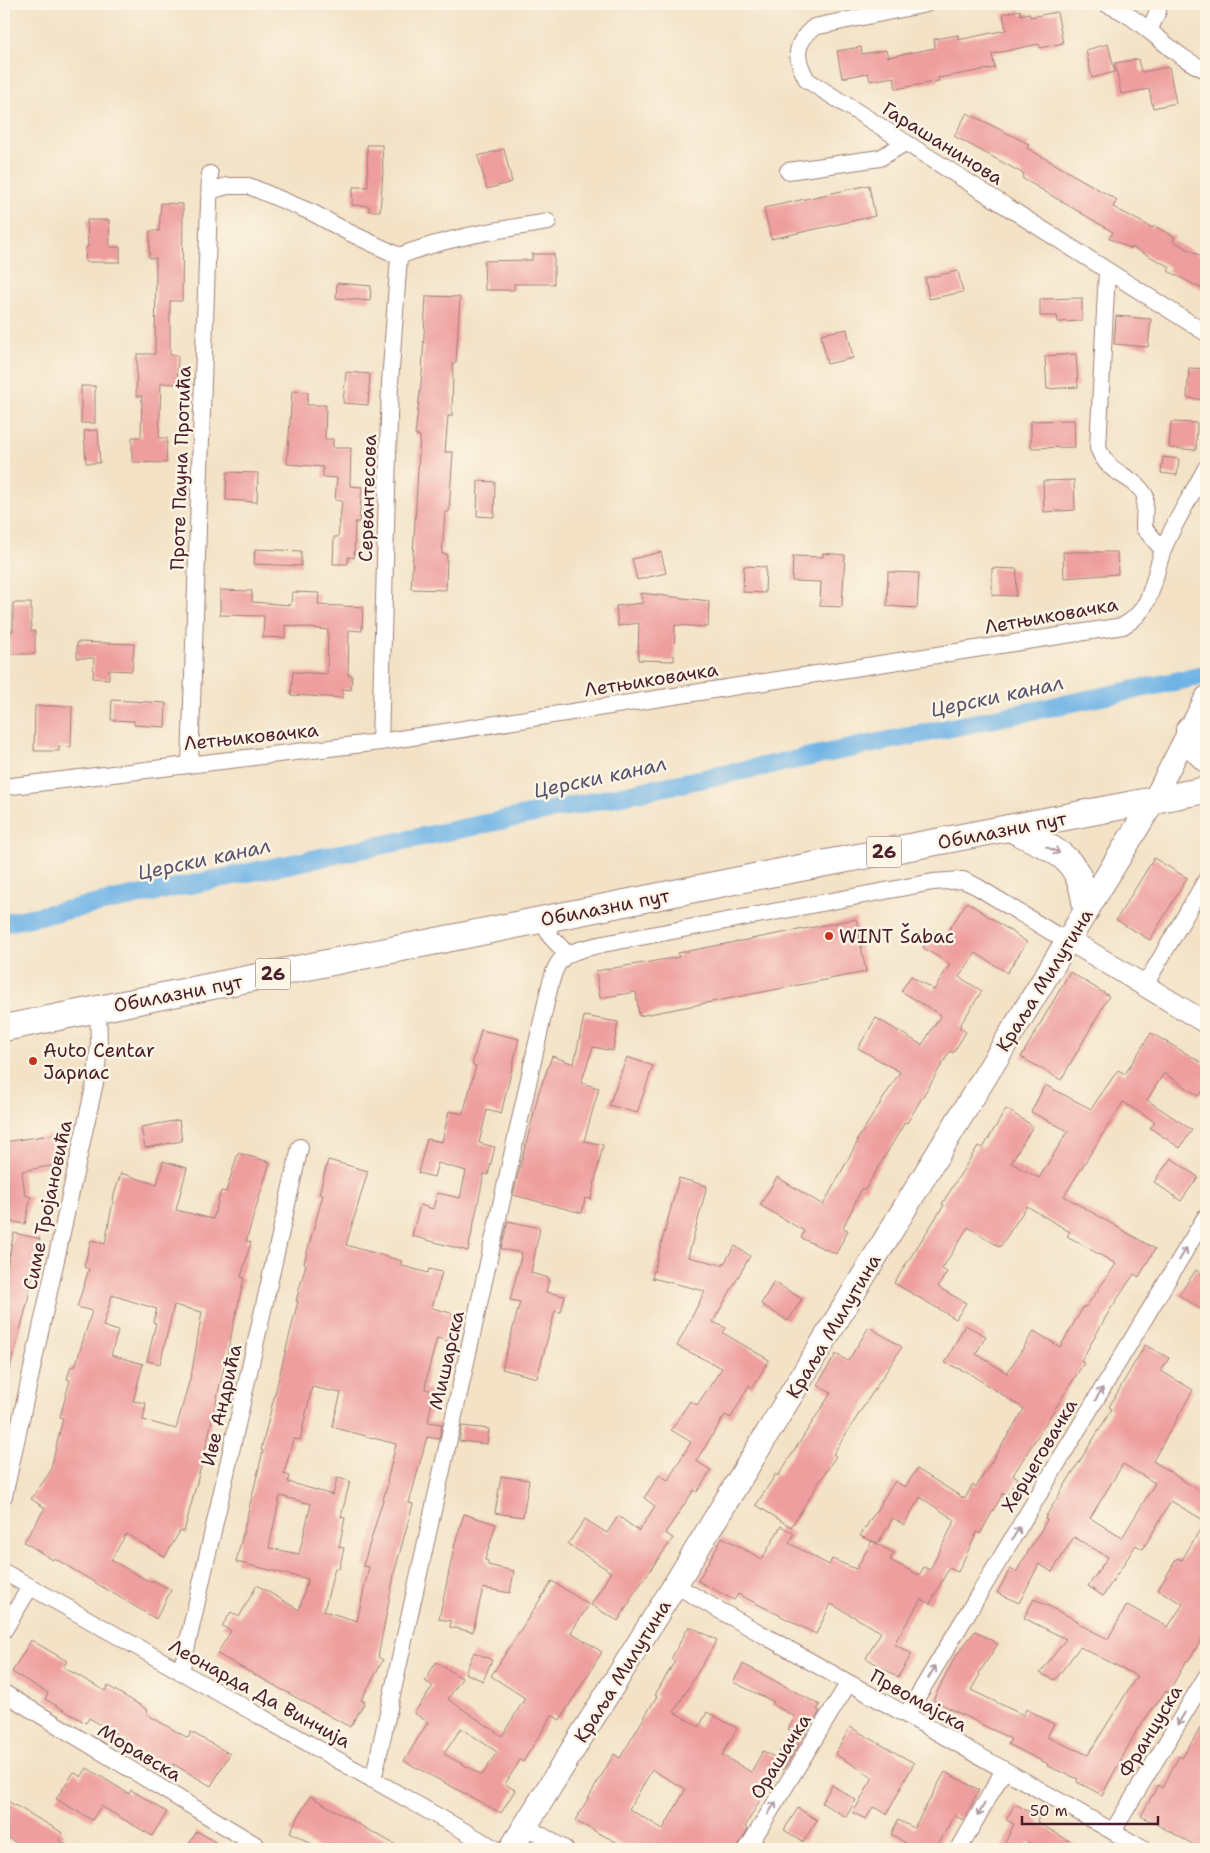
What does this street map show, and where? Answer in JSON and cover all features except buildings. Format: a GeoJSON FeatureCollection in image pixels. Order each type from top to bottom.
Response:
{"type":"FeatureCollection","features":[{"type":"Feature","properties":{"kind":"main road"},"geometry":{"type":"LineString","coordinates":[[1192,724],[1196,750],[1206,760]]}},
{"type":"Feature","properties":{"kind":"main road","name":"Обилазни пут"},"geometry":{"type":"LineString","coordinates":[[4,1028],[1206,790]]}},
{"type":"Feature","properties":{"kind":"main road","name":"Краља Милутина"},"geometry":{"type":"LineString","coordinates":[[512,1849],[1153,801]]}},
{"type":"Feature","properties":{"kind":"main road"},"geometry":{"type":"LineString","coordinates":[[1010,828],[1060,853],[1070,861],[1081,879],[1086,911]]}},
{"type":"Feature","properties":{"kind":"street","name":"Гарашанинова"},"geometry":{"type":"LineString","coordinates":[[926,4],[814,27],[804,36],[798,50],[799,65],[807,80],[1206,333]]}},
{"type":"Feature","properties":{"kind":"street"},"geometry":{"type":"LineString","coordinates":[[1106,4],[1149,30],[1193,64],[1206,70]]}},
{"type":"Feature","properties":{"kind":"street"},"geometry":{"type":"LineString","coordinates":[[1149,30],[1158,10],[1156,4]]}},
{"type":"Feature","properties":{"kind":"street"},"geometry":{"type":"LineString","coordinates":[[788,171],[880,158],[905,143]]}},
{"type":"Feature","properties":{"kind":"street","name":"Проте Пауна Протића"},"geometry":{"type":"LineString","coordinates":[[190,763],[210,182],[227,186],[248,186],[313,213],[346,232],[399,256]]}},
{"type":"Feature","properties":{"kind":"street"},"geometry":{"type":"LineString","coordinates":[[399,256],[431,244],[469,234],[548,222]]}},
{"type":"Feature","properties":{"kind":"street","name":"Сервантесова"},"geometry":{"type":"LineString","coordinates":[[380,742],[390,383],[399,256]]}},
{"type":"Feature","properties":{"kind":"street"},"geometry":{"type":"LineString","coordinates":[[1107,271],[1098,448],[1105,463],[1111,470],[1141,489],[1146,500],[1144,528],[1163,550]]}},
{"type":"Feature","properties":{"kind":"street","name":"Летњиковачка"},"geometry":{"type":"LineString","coordinates":[[4,787],[190,763],[380,742],[1123,626],[1134,620],[1144,608],[1152,592],[1163,550],[1206,468]]}},
{"type":"Feature","properties":{"kind":"street"},"geometry":{"type":"LineString","coordinates":[[1153,801],[1206,698]]}},
{"type":"Feature","properties":{"kind":"street"},"geometry":{"type":"LineString","coordinates":[[542,920],[551,937],[567,954],[612,942],[898,888],[963,880],[1145,985],[1206,1023]]}},
{"type":"Feature","properties":{"kind":"street"},"geometry":{"type":"LineString","coordinates":[[1145,985],[1206,880]]}},
{"type":"Feature","properties":{"kind":"street","name":"Мишарска"},"geometry":{"type":"LineString","coordinates":[[373,1780],[547,998],[557,963],[567,954]]}},
{"type":"Feature","properties":{"kind":"street","name":"Симе Тројановића"},"geometry":{"type":"LineString","coordinates":[[4,1496],[96,1078],[99,1043],[98,1009]]}},
{"type":"Feature","properties":{"kind":"street","name":"Иве Андрића"},"geometry":{"type":"LineString","coordinates":[[181,1672],[300,1147]]}},
{"type":"Feature","properties":{"kind":"street","name":"Херцеговачка"},"geometry":{"type":"LineString","coordinates":[[907,1714],[1206,1216]]}},
{"type":"Feature","properties":{"kind":"street","name":"Леонарда Да Винчија"},"geometry":{"type":"LineString","coordinates":[[4,1572],[496,1849]]}},
{"type":"Feature","properties":{"kind":"street","name":"Првомајска"},"geometry":{"type":"LineString","coordinates":[[675,1585],[848,1684],[907,1714],[1143,1849]]}},
{"type":"Feature","properties":{"kind":"street"},"geometry":{"type":"LineString","coordinates":[[4,1630],[30,1587]]}},
{"type":"Feature","properties":{"kind":"street","name":"Француска"},"geometry":{"type":"LineString","coordinates":[[1113,1831],[1206,1677]]}},
{"type":"Feature","properties":{"kind":"street","name":"Орашачка"},"geometry":{"type":"LineString","coordinates":[[747,1849],[848,1684]]}},
{"type":"Feature","properties":{"kind":"street","name":"Моравска"},"geometry":{"type":"LineString","coordinates":[[4,1693],[256,1844]]}},
{"type":"Feature","properties":{"kind":"street"},"geometry":{"type":"LineString","coordinates":[[959,1849],[1004,1770]]}},
{"type":"Feature","properties":{"kind":"street"},"geometry":{"type":"LineString","coordinates":[[525,1826],[565,1849]]}},
{"type":"Feature","properties":{"kind":"waterway","name":"Церски канал"},"geometry":{"type":"LineString","coordinates":[[4,923],[1206,675]]}},
{"type":"Feature","properties":{"kind":"place","name":"WINT Šabac"},"geometry":{"type":"Point","coordinates":[829,936]}},
{"type":"Feature","properties":{"kind":"place","name":"Auto Centar Japnac"},"geometry":{"type":"Point","coordinates":[33,1061]}}]}
